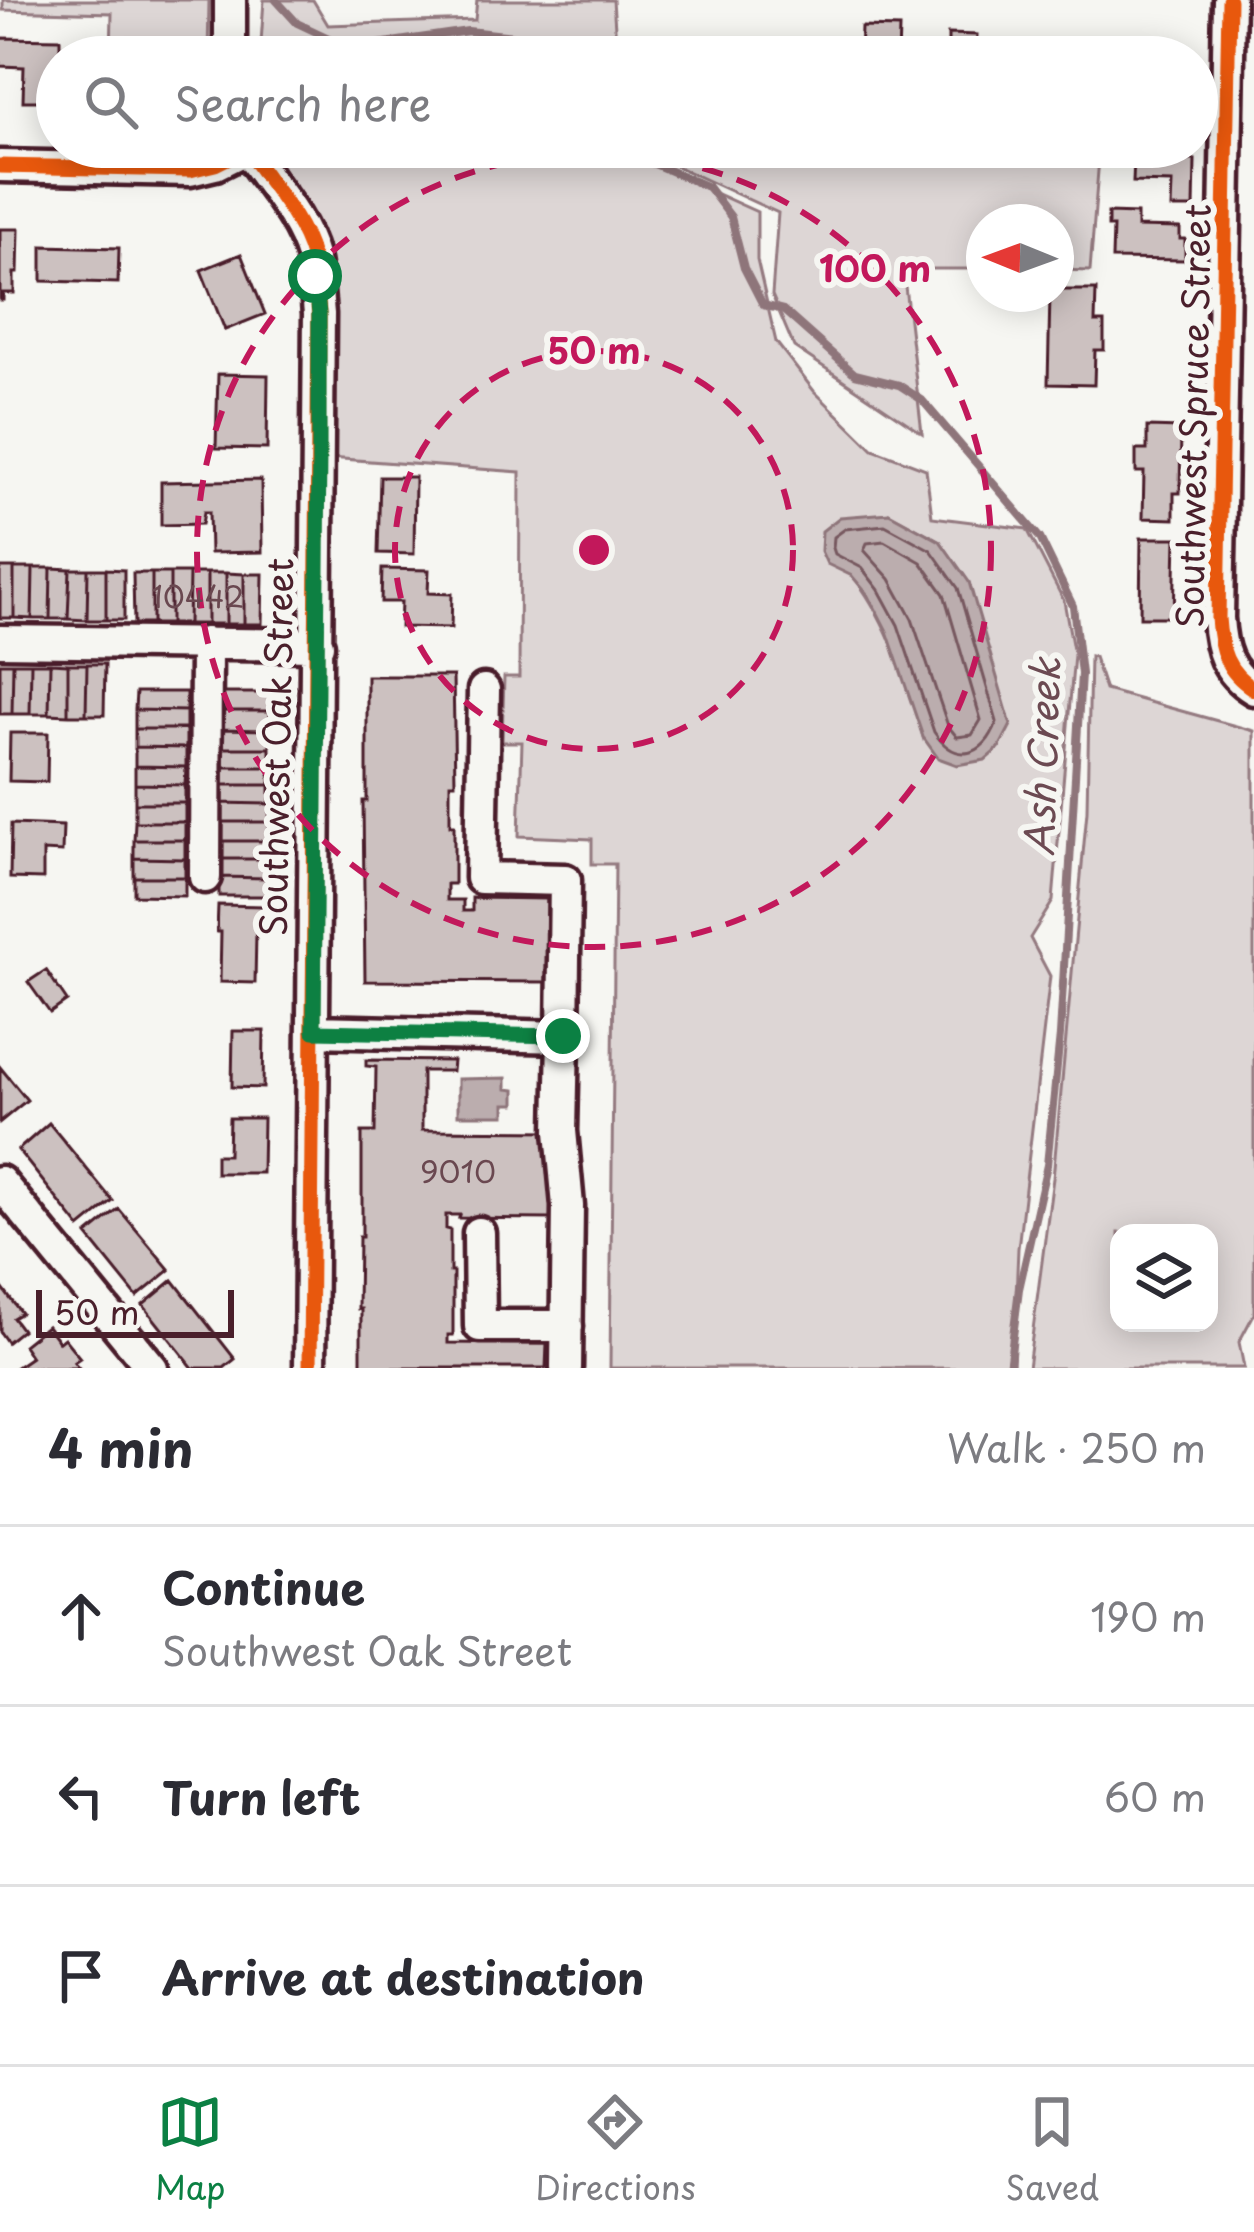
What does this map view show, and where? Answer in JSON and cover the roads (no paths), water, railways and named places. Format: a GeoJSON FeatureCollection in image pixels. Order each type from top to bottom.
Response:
{"type":"FeatureCollection","features":[{"type":"Feature","properties":{"kind":"street"},"geometry":{"type":"LineString","coordinates":[[230,0],[230,36]]}},
{"type":"Feature","properties":{"kind":"street","name":"Southwest Spruce Street"},"geometry":{"type":"LineString","coordinates":[[1229,0],[1218,618],[1226,664],[1248,686]]}},
{"type":"Feature","properties":{"kind":"street"},"geometry":{"type":"LineString","coordinates":[[0,166],[36,167]]}},
{"type":"Feature","properties":{"kind":"street"},"geometry":{"type":"LineString","coordinates":[[95,168],[198,168]]}},
{"type":"Feature","properties":{"kind":"street","name":"Southwest Oak Street"},"geometry":{"type":"LineString","coordinates":[[260,168],[293,215],[313,259],[319,314],[310,1368]]}},
{"type":"Feature","properties":{"kind":"street"},"geometry":{"type":"LineString","coordinates":[[0,641],[317,644]]}},
{"type":"Feature","properties":{"kind":"street"},"geometry":{"type":"LineString","coordinates":[[205,877],[206,643]]}},
{"type":"Feature","properties":{"kind":"street"},"geometry":{"type":"LineString","coordinates":[[484,690],[481,878],[565,880],[561,1131],[568,1206],[566,1368]]}},
{"type":"Feature","properties":{"kind":"street"},"geometry":{"type":"LineString","coordinates":[[314,1031],[563,1036]]}},
{"type":"Feature","properties":{"kind":"street"},"geometry":{"type":"LineString","coordinates":[[0,1182],[152,1368]]}},
{"type":"Feature","properties":{"kind":"street"},"geometry":{"type":"LineString","coordinates":[[479,1232],[480,1327],[567,1326]]}},
{"type":"Feature","properties":{"kind":"water"},"geometry":{"type":"Polygon","coordinates":[[[889,513],[940,541],[969,582],[1011,725],[999,748],[985,760],[957,765],[938,758],[923,737],[887,631],[869,596],[852,576],[827,564],[821,551],[822,531],[840,517],[889,513]]]}},
{"type":"Feature","properties":{"kind":"water"},"geometry":{"type":"Polygon","coordinates":[[[506,1078],[506,1089],[515,1090],[515,1104],[505,1104],[505,1115],[458,1115],[458,1079],[506,1078]]]}},
{"type":"Feature","properties":{"kind":"waterway","name":"Ash Creek"},"geometry":{"type":"LineString","coordinates":[[276,0],[297,23],[325,36]]}},
{"type":"Feature","properties":{"kind":"waterway","name":"Ash Creek"},"geometry":{"type":"LineString","coordinates":[[433,36],[468,31],[514,36]]}},
{"type":"Feature","properties":{"kind":"waterway","name":"Ash Creek"},"geometry":{"type":"LineString","coordinates":[[664,168],[708,187],[731,217],[744,268],[763,305],[783,310],[855,374],[899,385],[922,400],[1040,538],[1073,606],[1081,674],[1060,1035],[1047,1165],[1019,1289],[1009,1368]]}}]}
